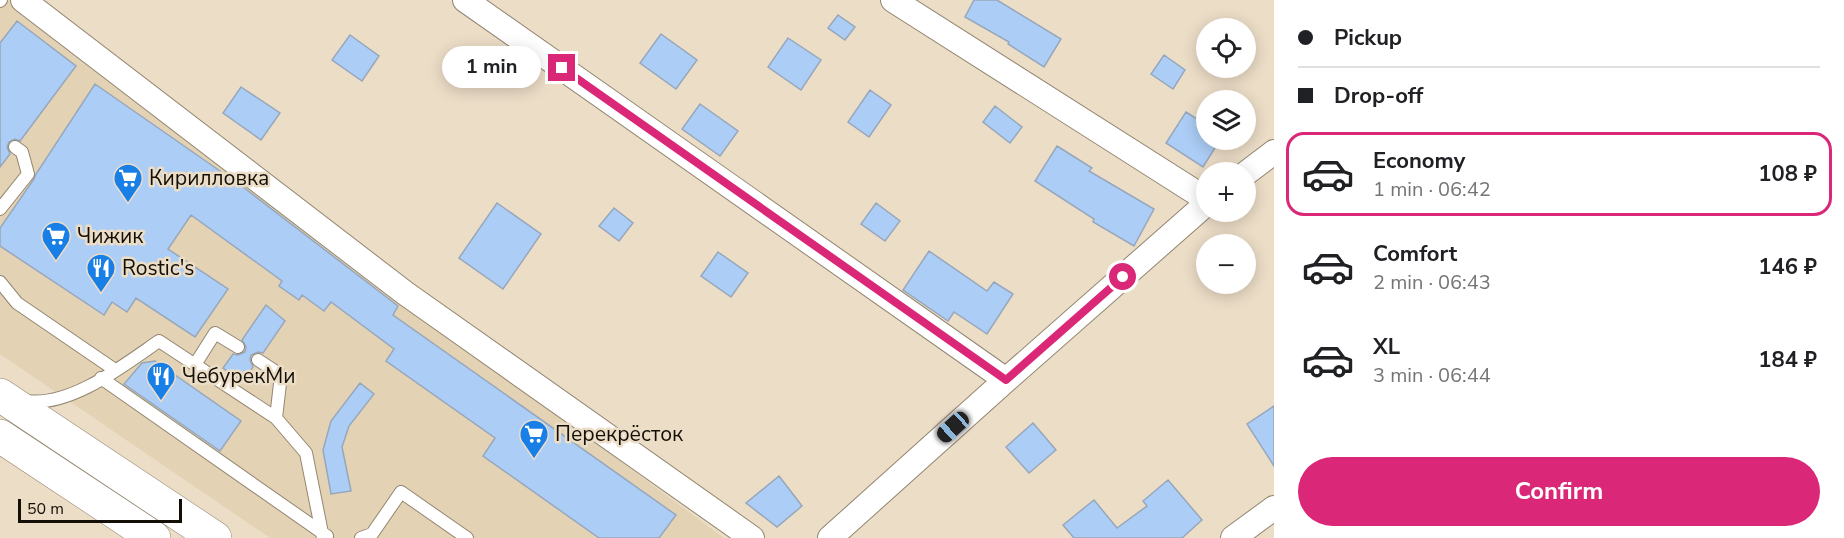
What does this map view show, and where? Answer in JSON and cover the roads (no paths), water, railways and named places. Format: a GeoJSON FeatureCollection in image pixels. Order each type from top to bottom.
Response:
{"type":"FeatureCollection","features":[{"type":"Feature","properties":{"kind":"highway"},"geometry":{"type":"LineString","coordinates":[[2,397],[215,538]]}},
{"type":"Feature","properties":{"kind":"highway"},"geometry":{"type":"LineString","coordinates":[[0,436],[154,538]]}},
{"type":"Feature","properties":{"kind":"street"},"geometry":{"type":"LineString","coordinates":[[23,0],[405,293],[752,538]]}},
{"type":"Feature","properties":{"kind":"street"},"geometry":{"type":"LineString","coordinates":[[465,0],[1006,380]]}},
{"type":"Feature","properties":{"kind":"street"},"geometry":{"type":"LineString","coordinates":[[893,0],[1196,193]]}},
{"type":"Feature","properties":{"kind":"street"},"geometry":{"type":"LineString","coordinates":[[1256,166],[1274,152]]}},
{"type":"Feature","properties":{"kind":"street"},"geometry":{"type":"LineString","coordinates":[[830,538],[1196,213]]}},
{"type":"Feature","properties":{"kind":"street"},"geometry":{"type":"LineString","coordinates":[[1233,538],[1274,508]]}},
{"type":"Feature","properties":{"kind":"lane"},"geometry":{"type":"LineString","coordinates":[[0,209],[27,174],[22,152],[15,147]]}},
{"type":"Feature","properties":{"kind":"lane"},"geometry":{"type":"LineString","coordinates":[[0,282],[17,303],[115,370]]}},
{"type":"Feature","properties":{"kind":"lane"},"geometry":{"type":"LineString","coordinates":[[196,363],[215,333],[238,347]]}},
{"type":"Feature","properties":{"kind":"lane"},"geometry":{"type":"LineString","coordinates":[[2,397],[38,403],[74,394],[159,341],[196,363],[276,418],[306,453],[325,537]]}},
{"type":"Feature","properties":{"kind":"lane"},"geometry":{"type":"LineString","coordinates":[[258,360],[281,375],[276,418]]}},
{"type":"Feature","properties":{"kind":"lane"},"geometry":{"type":"LineString","coordinates":[[101,378],[325,537]]}},
{"type":"Feature","properties":{"kind":"lane"},"geometry":{"type":"LineString","coordinates":[[361,538],[372,534],[401,492],[467,538]]}},
{"type":"Feature","properties":{"kind":"place","name":"Кирилловка"},"geometry":{"type":"Point","coordinates":[128,204]}},
{"type":"Feature","properties":{"kind":"place","name":"Чижик"},"geometry":{"type":"Point","coordinates":[56,262]}},
{"type":"Feature","properties":{"kind":"place","name":"Rostiс's"},"geometry":{"type":"Point","coordinates":[101,294]}},
{"type":"Feature","properties":{"kind":"place","name":"ЧебурекМи"},"geometry":{"type":"Point","coordinates":[161,402]}},
{"type":"Feature","properties":{"kind":"place","name":"Перекрёсток"},"geometry":{"type":"Point","coordinates":[534,460]}}]}
